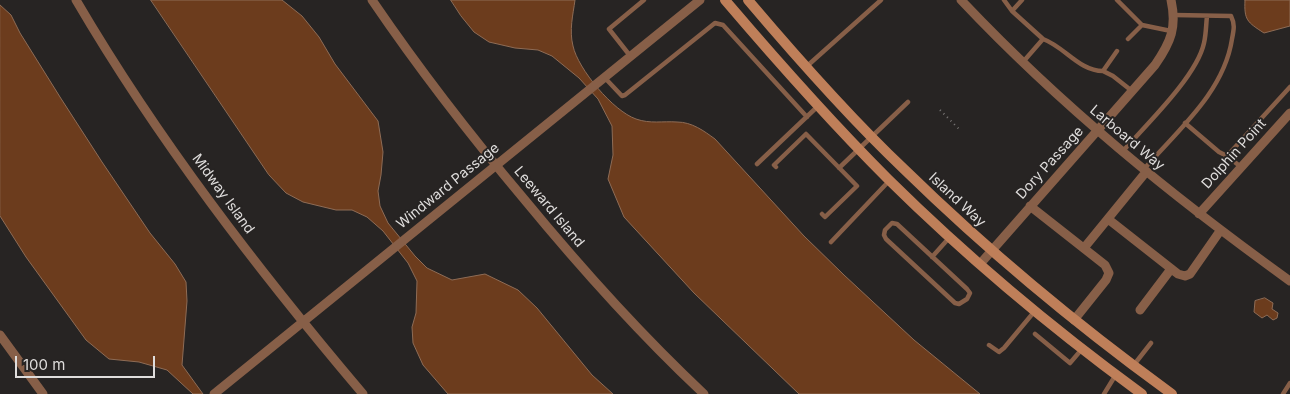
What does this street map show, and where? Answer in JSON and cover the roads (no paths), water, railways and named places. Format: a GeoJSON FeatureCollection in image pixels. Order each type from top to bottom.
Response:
{"type":"FeatureCollection","features":[{"type":"Feature","properties":{"kind":"street","name":"Midway Island"},"geometry":{"type":"LineString","coordinates":[[76,0],[142,104],[200,188],[302,322],[363,394]]}},
{"type":"Feature","properties":{"kind":"street","name":"Leeward Island"},"geometry":{"type":"LineString","coordinates":[[372,0],[440,94],[496,166],[560,243],[610,298],[704,394]]}},
{"type":"Feature","properties":{"kind":"street","name":"Windward Passage"},"geometry":{"type":"LineString","coordinates":[[214,394],[700,0]]}},
{"type":"Feature","properties":{"kind":"street"},"geometry":{"type":"LineString","coordinates":[[725,0],[818,106],[890,180],[980,264],[1035,311],[1140,393]]}},
{"type":"Feature","properties":{"kind":"street","name":"Island Way"},"geometry":{"type":"LineString","coordinates":[[748,0],[806,67],[871,137],[991,250],[1074,320],[1172,394]]}},
{"type":"Feature","properties":{"kind":"street","name":"Larboard Way"},"geometry":{"type":"LineString","coordinates":[[962,0],[1022,63],[1071,109],[1144,171],[1220,231],[1290,281]]}},
{"type":"Feature","properties":{"kind":"street","name":"Dory Passage"},"geometry":{"type":"LineString","coordinates":[[980,264],[1132,91],[1166,49],[1172,32],[1174,15],[1171,0]]}},
{"type":"Feature","properties":{"kind":"street","name":"Dolphin Point"},"geometry":{"type":"LineString","coordinates":[[1199,214],[1290,113]]}},
{"type":"Feature","properties":{"kind":"street"},"geometry":{"type":"LineString","coordinates":[[1084,248],[1144,171]]}},
{"type":"Feature","properties":{"kind":"street"},"geometry":{"type":"LineString","coordinates":[[1030,206],[1105,265],[1109,273],[1106,280],[1074,320]]}},
{"type":"Feature","properties":{"kind":"street"},"geometry":{"type":"LineString","coordinates":[[1108,219],[1171,269],[1185,276],[1190,274],[1220,231]]}},
{"type":"Feature","properties":{"kind":"street"},"geometry":{"type":"LineString","coordinates":[[1140,310],[1171,269]]}},
{"type":"Feature","properties":{"kind":"street"},"geometry":{"type":"LineString","coordinates":[[0,335],[43,394]]}},
{"type":"Feature","properties":{"kind":"street"},"geometry":{"type":"LineString","coordinates":[[1119,377],[1133,366]]}},
{"type":"Feature","properties":{"kind":"lane"},"geometry":{"type":"LineString","coordinates":[[631,57],[610,29],[644,0]]}},
{"type":"Feature","properties":{"kind":"lane"},"geometry":{"type":"LineString","coordinates":[[806,67],[881,0]]}},
{"type":"Feature","properties":{"kind":"lane"},"geometry":{"type":"LineString","coordinates":[[1004,0],[1012,11],[1043,39],[1058,46],[1092,71],[1103,71],[1113,76],[1132,91]]}},
{"type":"Feature","properties":{"kind":"lane"},"geometry":{"type":"LineString","coordinates":[[1012,11],[1022,0]]}},
{"type":"Feature","properties":{"kind":"lane"},"geometry":{"type":"LineString","coordinates":[[1117,0],[1142,24],[1172,32]]}},
{"type":"Feature","properties":{"kind":"lane"},"geometry":{"type":"LineString","coordinates":[[1144,171],[1205,100],[1222,75],[1231,49],[1234,23],[1231,16],[1174,15]]}},
{"type":"Feature","properties":{"kind":"lane"},"geometry":{"type":"LineString","coordinates":[[1122,152],[1181,85],[1196,64],[1204,43],[1207,16]]}},
{"type":"Feature","properties":{"kind":"lane"},"geometry":{"type":"LineString","coordinates":[[602,80],[622,96],[625,96],[715,23],[723,25],[806,117]]}},
{"type":"Feature","properties":{"kind":"lane"},"geometry":{"type":"LineString","coordinates":[[1128,39],[1142,24]]}},
{"type":"Feature","properties":{"kind":"lane"},"geometry":{"type":"LineString","coordinates":[[1022,63],[1043,39]]}},
{"type":"Feature","properties":{"kind":"lane"},"geometry":{"type":"LineString","coordinates":[[1103,71],[1117,51]]}},
{"type":"Feature","properties":{"kind":"lane"},"geometry":{"type":"LineString","coordinates":[[1227,156],[1290,87]]}},
{"type":"Feature","properties":{"kind":"lane"},"geometry":{"type":"LineString","coordinates":[[839,168],[908,102]]}},
{"type":"Feature","properties":{"kind":"lane"},"geometry":{"type":"LineString","coordinates":[[757,164],[818,106]]}},
{"type":"Feature","properties":{"kind":"lane"},"geometry":{"type":"LineString","coordinates":[[1185,123],[1218,152],[1227,156],[1241,167]]}},
{"type":"Feature","properties":{"kind":"lane"},"geometry":{"type":"LineString","coordinates":[[776,167],[774,165],[806,134],[857,186],[825,216],[822,214]]}},
{"type":"Feature","properties":{"kind":"lane"},"geometry":{"type":"LineString","coordinates":[[831,242],[890,180]]}},
{"type":"Feature","properties":{"kind":"lane"},"geometry":{"type":"LineString","coordinates":[[892,223],[897,224],[932,257],[970,293],[963,302],[959,304],[954,303],[947,297],[938,286],[886,239],[885,230],[892,223]]}},
{"type":"Feature","properties":{"kind":"lane"},"geometry":{"type":"LineString","coordinates":[[932,257],[950,236]]}},
{"type":"Feature","properties":{"kind":"lane"},"geometry":{"type":"LineString","coordinates":[[989,345],[999,352],[1035,311]]}},
{"type":"Feature","properties":{"kind":"lane"},"geometry":{"type":"LineString","coordinates":[[1035,334],[1070,363],[1082,349]]}},
{"type":"Feature","properties":{"kind":"lane"},"geometry":{"type":"LineString","coordinates":[[1133,366],[1151,343]]}},
{"type":"Feature","properties":{"kind":"lane"},"geometry":{"type":"LineString","coordinates":[[1104,394],[1119,377]]}},
{"type":"Feature","properties":{"kind":"lane"},"geometry":{"type":"LineString","coordinates":[[1283,394],[1290,383]]}}]}
